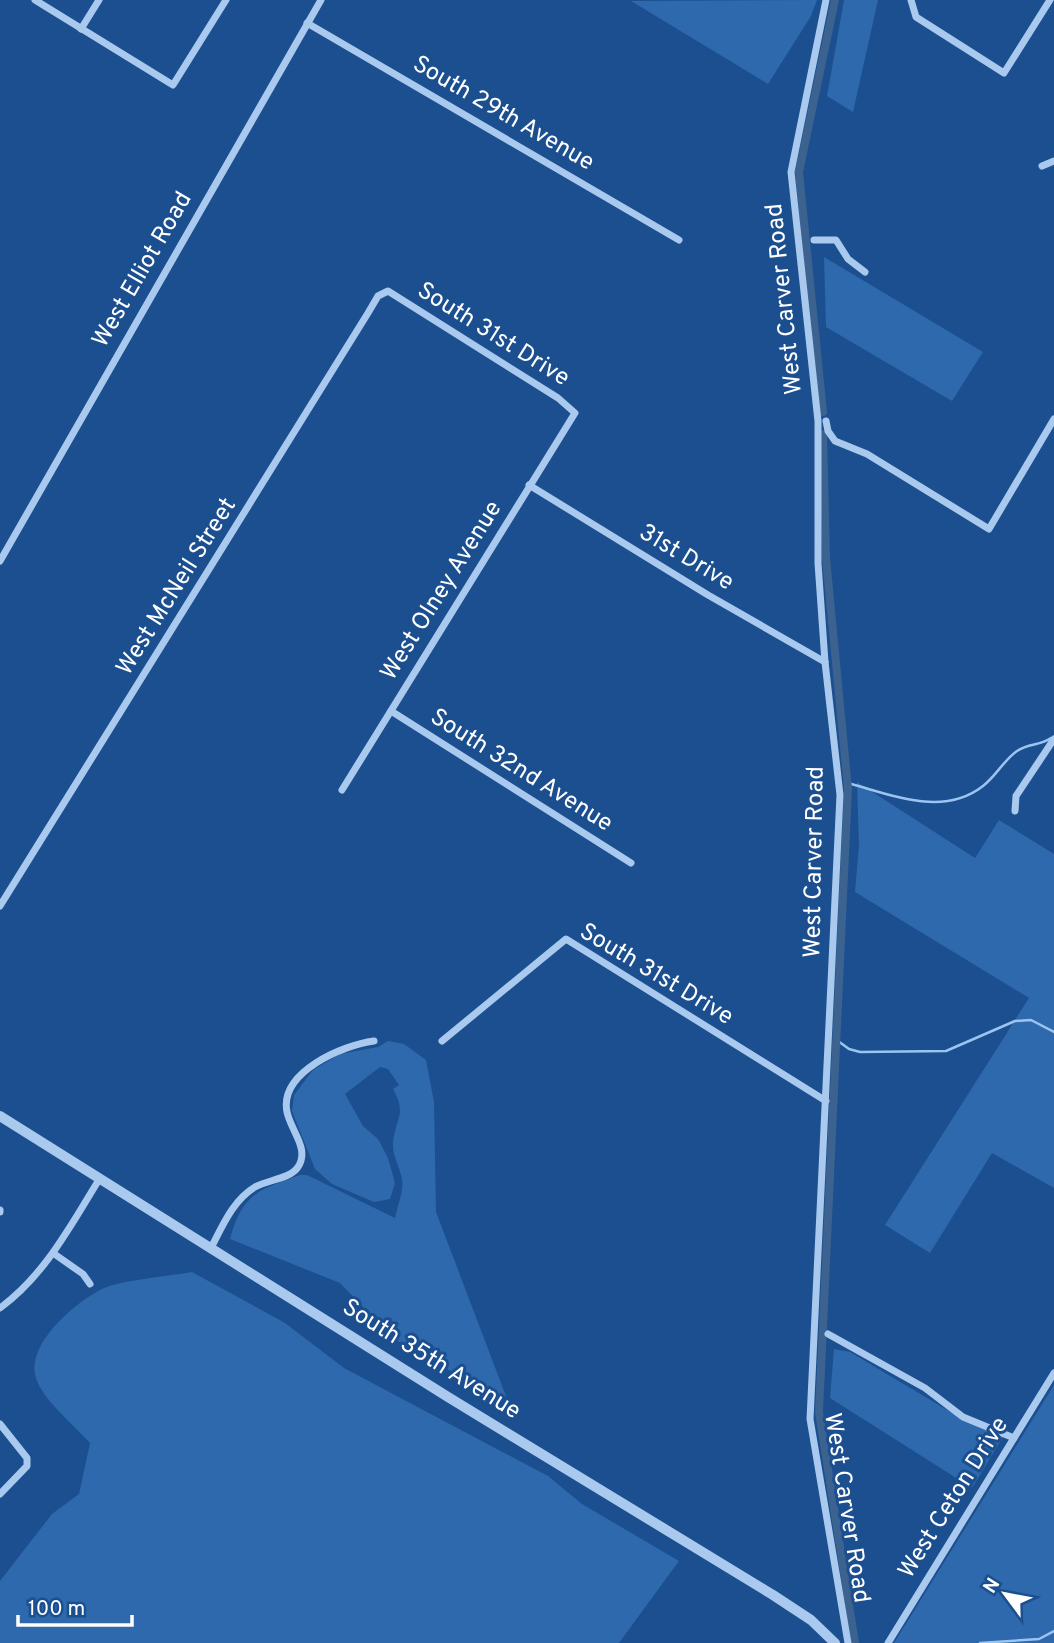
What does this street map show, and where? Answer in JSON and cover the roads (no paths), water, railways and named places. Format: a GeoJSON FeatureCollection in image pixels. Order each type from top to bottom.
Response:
{"type":"FeatureCollection","features":[{"type":"Feature","properties":{"kind":"street"},"geometry":{"type":"LineString","coordinates":[[35,0],[173,85],[226,0]]}},
{"type":"Feature","properties":{"kind":"street"},"geometry":{"type":"LineString","coordinates":[[81,29],[99,0]]}},
{"type":"Feature","properties":{"kind":"street","name":"West Elliot Road"},"geometry":{"type":"LineString","coordinates":[[0,561],[321,0]]}},
{"type":"Feature","properties":{"kind":"street","name":"West Carver Road"},"geometry":{"type":"LineString","coordinates":[[826,0],[791,172],[818,421],[818,563],[825,662],[840,795],[810,1419],[848,1643]]}},
{"type":"Feature","properties":{"kind":"street"},"geometry":{"type":"LineString","coordinates":[[911,0],[916,17],[1004,74],[1050,0]]}},
{"type":"Feature","properties":{"kind":"street","name":"South 29th Avenue"},"geometry":{"type":"LineString","coordinates":[[307,23],[679,240]]}},
{"type":"Feature","properties":{"kind":"street"},"geometry":{"type":"LineString","coordinates":[[1042,166],[1054,161]]}},
{"type":"Feature","properties":{"kind":"street"},"geometry":{"type":"LineString","coordinates":[[814,240],[836,240],[848,259],[865,272]]}},
{"type":"Feature","properties":{"kind":"street","name":"South 31st Drive"},"geometry":{"type":"LineString","coordinates":[[388,291],[558,398],[575,413]]}},
{"type":"Feature","properties":{"kind":"street","name":"West McNeil Street"},"geometry":{"type":"LineString","coordinates":[[0,906],[378,296],[388,291]]}},
{"type":"Feature","properties":{"kind":"street","name":"West Olney Avenue"},"geometry":{"type":"LineString","coordinates":[[342,790],[575,413]]}},
{"type":"Feature","properties":{"kind":"street"},"geometry":{"type":"LineString","coordinates":[[826,421],[828,431],[835,441],[867,454],[989,529],[1054,419]]}},
{"type":"Feature","properties":{"kind":"street","name":"31st Drive"},"geometry":{"type":"LineString","coordinates":[[529,485],[708,595],[825,662]]}},
{"type":"Feature","properties":{"kind":"street","name":"South 32nd Avenue"},"geometry":{"type":"LineString","coordinates":[[391,711],[631,863]]}},
{"type":"Feature","properties":{"kind":"street"},"geometry":{"type":"LineString","coordinates":[[1015,811],[1016,796],[1054,738]]}},
{"type":"Feature","properties":{"kind":"street","name":"South 31st Drive"},"geometry":{"type":"LineString","coordinates":[[442,1041],[566,939],[826,1101]]}},
{"type":"Feature","properties":{"kind":"street"},"geometry":{"type":"LineString","coordinates":[[211,1248],[242,1198],[255,1188],[296,1171],[303,1160],[304,1150],[287,1111],[292,1085],[334,1051],[374,1041]]}},
{"type":"Feature","properties":{"kind":"street","name":"South 35th Avenue"},"geometry":{"type":"LineString","coordinates":[[0,1116],[620,1503],[783,1601],[811,1620],[835,1643]]}},
{"type":"Feature","properties":{"kind":"street"},"geometry":{"type":"LineString","coordinates":[[0,1308],[53,1253],[100,1178]]}},
{"type":"Feature","properties":{"kind":"street"},"geometry":{"type":"LineString","coordinates":[[53,1253],[83,1274],[90,1284]]}},
{"type":"Feature","properties":{"kind":"street"},"geometry":{"type":"LineString","coordinates":[[828,1334],[925,1388],[963,1417],[1014,1438]]}},
{"type":"Feature","properties":{"kind":"street","name":"West Ceton Drive"},"geometry":{"type":"LineString","coordinates":[[888,1643],[1054,1373]]}},
{"type":"Feature","properties":{"kind":"street"},"geometry":{"type":"LineString","coordinates":[[0,1424],[27,1458],[27,1466],[0,1494]]}},
{"type":"Feature","properties":{"kind":"waterway"},"geometry":{"type":"LineString","coordinates":[[823,412],[799,172],[835,0]]}},
{"type":"Feature","properties":{"kind":"waterway"},"geometry":{"type":"LineString","coordinates":[[823,434],[826,558],[848,789],[819,1412],[855,1643]]}},
{"type":"Feature","properties":{"kind":"waterway"},"geometry":{"type":"LineString","coordinates":[[847,783],[916,801],[951,801],[967,796],[983,786],[1017,751],[1051,738]]}},
{"type":"Feature","properties":{"kind":"waterway"},"geometry":{"type":"LineString","coordinates":[[838,1041],[849,1049],[860,1052],[946,1051],[1015,1021],[1031,1020],[1054,1032]]}},
{"type":"Feature","properties":{"kind":"waterway"},"geometry":{"type":"LineString","coordinates":[[980,1643],[1039,1639],[1054,1631]]}}]}
